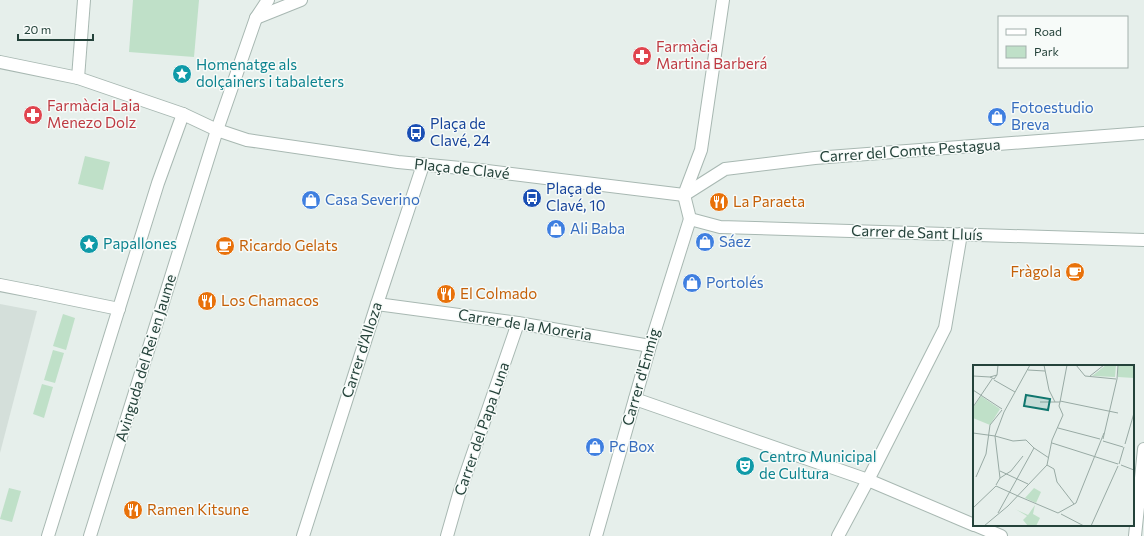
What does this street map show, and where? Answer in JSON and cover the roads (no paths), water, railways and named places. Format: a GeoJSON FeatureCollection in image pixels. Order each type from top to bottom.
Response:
{"type":"FeatureCollection","features":[{"type":"Feature","properties":{"kind":"street"},"geometry":{"type":"LineString","coordinates":[[78,78],[84,0]]}},
{"type":"Feature","properties":{"kind":"street","name":"Avinguda del Rei en Jaume"},"geometry":{"type":"LineString","coordinates":[[90,536],[217,130],[256,18],[268,0]]}},
{"type":"Feature","properties":{"kind":"street"},"geometry":{"type":"LineString","coordinates":[[256,18],[301,0]]}},
{"type":"Feature","properties":{"kind":"street"},"geometry":{"type":"LineString","coordinates":[[690,219],[684,195],[701,150],[723,0]]}},
{"type":"Feature","properties":{"kind":"street","name":"Plaça de Clavé"},"geometry":{"type":"LineString","coordinates":[[0,62],[78,78],[183,114],[217,130],[247,140],[398,162],[684,195]]}},
{"type":"Feature","properties":{"kind":"street"},"geometry":{"type":"LineString","coordinates":[[48,536],[168,153],[183,114]]}},
{"type":"Feature","properties":{"kind":"street","name":"Carrer del Comte Pestagua"},"geometry":{"type":"LineString","coordinates":[[684,195],[726,169],[815,158],[1144,133]]}},
{"type":"Feature","properties":{"kind":"street","name":"Carrer d'Alloza"},"geometry":{"type":"LineString","coordinates":[[303,536],[423,165]]}},
{"type":"Feature","properties":{"kind":"street","name":"Carrer de Sant Lluís"},"geometry":{"type":"LineString","coordinates":[[690,219],[720,226],[1144,240]]}},
{"type":"Feature","properties":{"kind":"street","name":"Carrer d'Enmig"},"geometry":{"type":"LineString","coordinates":[[596,536],[650,346],[690,219]]}},
{"type":"Feature","properties":{"kind":"street"},"geometry":{"type":"LineString","coordinates":[[838,536],[945,328],[961,234]]}},
{"type":"Feature","properties":{"kind":"street"},"geometry":{"type":"LineString","coordinates":[[0,285],[119,309]]}},
{"type":"Feature","properties":{"kind":"street","name":"Carrer de la Moreria"},"geometry":{"type":"LineString","coordinates":[[377,304],[518,323],[650,346]]}},
{"type":"Feature","properties":{"kind":"street","name":"Carrer del Papa Luna"},"geometry":{"type":"LineString","coordinates":[[448,536],[459,494],[518,323]]}},
{"type":"Feature","properties":{"kind":"street"},"geometry":{"type":"LineString","coordinates":[[635,399],[868,480],[973,525]]}},
{"type":"Feature","properties":{"kind":"street"},"geometry":{"type":"LineString","coordinates":[[1135,536],[1144,449]]}},
{"type":"Feature","properties":{"kind":"street"},"geometry":{"type":"LineString","coordinates":[[976,526],[1001,536]]}},
{"type":"Feature","properties":{"kind":"place","name":"Farmàcia Martina Barberá"},"geometry":{"type":"Point","coordinates":[642,56]}},
{"type":"Feature","properties":{"kind":"place","name":"Homenatge als dolçainers i tabaleters"},"geometry":{"type":"Point","coordinates":[182,74]}},
{"type":"Feature","properties":{"kind":"place","name":"Farmàcia Laia Menezo Dolz"},"geometry":{"type":"Point","coordinates":[33,115]}},
{"type":"Feature","properties":{"kind":"place","name":"Fotoestudio Breva"},"geometry":{"type":"Point","coordinates":[997,117]}},
{"type":"Feature","properties":{"kind":"place","name":"Plaça de Clavé, 24"},"geometry":{"type":"Point","coordinates":[416,133]}},
{"type":"Feature","properties":{"kind":"place","name":"Plaça de Clavé, 10"},"geometry":{"type":"Point","coordinates":[532,198]}},
{"type":"Feature","properties":{"kind":"place","name":"Casa Severino"},"geometry":{"type":"Point","coordinates":[311,200]}},
{"type":"Feature","properties":{"kind":"place","name":"La Paraeta"},"geometry":{"type":"Point","coordinates":[719,202]}},
{"type":"Feature","properties":{"kind":"place","name":"Ali Baba"},"geometry":{"type":"Point","coordinates":[556,229]}},
{"type":"Feature","properties":{"kind":"place","name":"Sáez"},"geometry":{"type":"Point","coordinates":[705,242]}},
{"type":"Feature","properties":{"kind":"place","name":"Papallones"},"geometry":{"type":"Point","coordinates":[89,244]}},
{"type":"Feature","properties":{"kind":"place","name":"Ricardo Gelats"},"geometry":{"type":"Point","coordinates":[225,246]}},
{"type":"Feature","properties":{"kind":"place","name":"Fràgola"},"geometry":{"type":"Point","coordinates":[1075,272]}},
{"type":"Feature","properties":{"kind":"place","name":"Portolés"},"geometry":{"type":"Point","coordinates":[692,283]}},
{"type":"Feature","properties":{"kind":"place","name":"El Colmado"},"geometry":{"type":"Point","coordinates":[446,294]}},
{"type":"Feature","properties":{"kind":"place","name":"Los Chamacos"},"geometry":{"type":"Point","coordinates":[207,301]}},
{"type":"Feature","properties":{"kind":"place","name":"Pc Box"},"geometry":{"type":"Point","coordinates":[595,447]}},
{"type":"Feature","properties":{"kind":"place","name":"Centro Municipal de Cultura"},"geometry":{"type":"Point","coordinates":[745,466]}},
{"type":"Feature","properties":{"kind":"place","name":"Ramen Kitsune"},"geometry":{"type":"Point","coordinates":[133,510]}}]}
